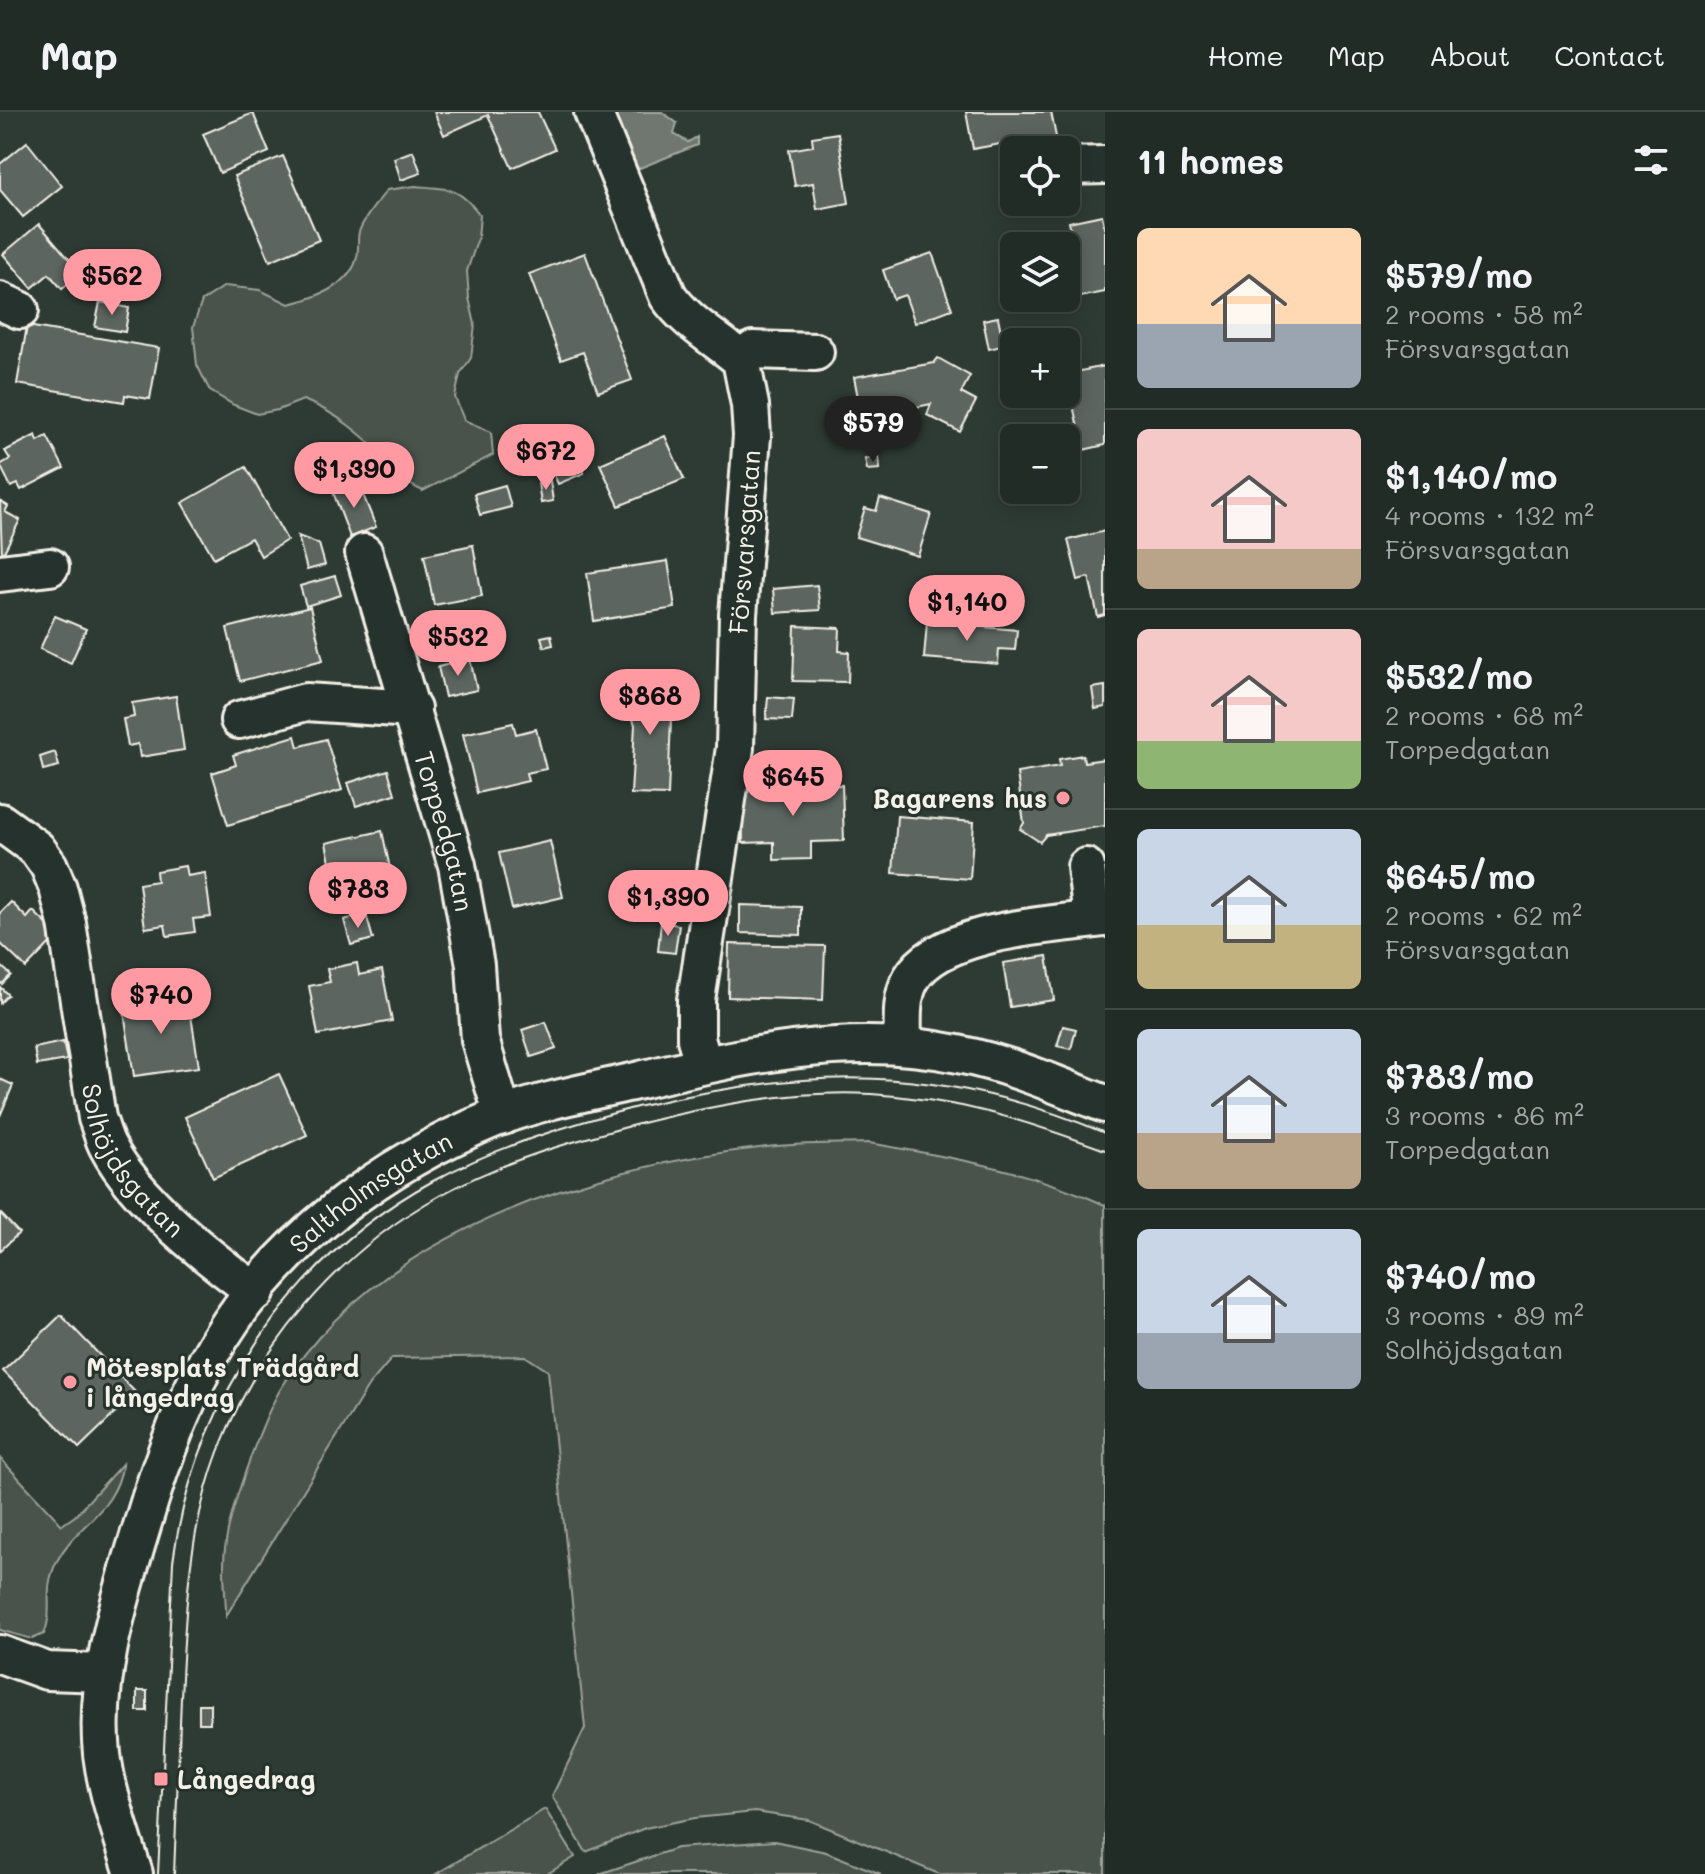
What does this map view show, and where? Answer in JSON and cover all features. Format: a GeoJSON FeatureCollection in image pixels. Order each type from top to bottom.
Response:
{"type":"FeatureCollection","features":[{"type":"Feature","properties":{"kind":"street"},"geometry":{"type":"LineString","coordinates":[[593,112],[668,296],[681,314],[741,360],[753,350],[815,352]]}},
{"type":"Feature","properties":{"kind":"street"},"geometry":{"type":"LineString","coordinates":[[1080,166],[1105,165]]}},
{"type":"Feature","properties":{"kind":"street","name":"Försvarsgatan"},"geometry":{"type":"LineString","coordinates":[[704,1065],[696,1039],[696,1000],[735,748],[738,615],[752,436],[750,405],[741,360]]}},
{"type":"Feature","properties":{"kind":"street","name":"Torpedgatan"},"geometry":{"type":"LineString","coordinates":[[364,553],[457,865],[475,965],[480,1040],[503,1116]]}},
{"type":"Feature","properties":{"kind":"street"},"geometry":{"type":"LineString","coordinates":[[0,573],[50,567]]}},
{"type":"Feature","properties":{"kind":"street"},"geometry":{"type":"LineString","coordinates":[[239,720],[306,702],[412,709]]}},
{"type":"Feature","properties":{"kind":"street","name":"Solhöjdsgatan"},"geometry":{"type":"LineString","coordinates":[[0,822],[37,849],[49,866],[58,888],[67,923],[97,1118],[107,1146],[141,1191],[188,1238],[256,1292]]}},
{"type":"Feature","properties":{"kind":"street"},"geometry":{"type":"LineString","coordinates":[[903,1046],[905,1001],[911,979],[924,965],[964,941],[1005,931],[1098,918],[1086,867]]}},
{"type":"Feature","properties":{"kind":"street","name":"Saltholmsgatan"},"geometry":{"type":"LineString","coordinates":[[134,1874],[102,1755],[104,1673],[111,1634],[161,1463],[180,1413],[221,1338],[295,1248],[364,1190],[413,1158],[503,1116],[573,1095],[762,1053],[824,1046],[903,1046],[951,1052],[1033,1075],[1105,1104]]}},
{"type":"Feature","properties":{"kind":"street"},"geometry":{"type":"LineString","coordinates":[[0,1654],[47,1671],[104,1673]]}},
{"type":"Feature","properties":{"kind":"shaded area"},"geometry":{"type":"Polygon","coordinates":[[[601,112],[662,112],[677,123],[674,134],[688,142],[697,137],[697,145],[630,172],[601,112]]]}},
{"type":"Feature","properties":{"kind":"shaded area"},"geometry":{"type":"Polygon","coordinates":[[[415,186],[459,194],[480,215],[478,238],[467,271],[475,324],[471,358],[460,374],[455,397],[464,420],[491,432],[493,455],[423,491],[404,480],[386,458],[357,432],[315,405],[303,400],[257,414],[210,391],[197,365],[193,327],[202,301],[225,286],[260,290],[289,304],[310,298],[340,283],[348,276],[357,257],[361,226],[387,190],[415,186]]]}},
{"type":"Feature","properties":{"kind":"shaded area"},"geometry":{"type":"Polygon","coordinates":[[[869,1143],[1018,1174],[1105,1205],[1105,1874],[939,1874],[809,1820],[755,1812],[695,1818],[645,1828],[586,1852],[552,1796],[585,1728],[548,1371],[525,1356],[392,1358],[369,1385],[226,1616],[224,1557],[229,1525],[268,1414],[280,1390],[321,1335],[372,1288],[430,1249],[494,1216],[561,1191],[700,1156],[805,1144],[869,1143]]]}},
{"type":"Feature","properties":{"kind":"shaded area"},"geometry":{"type":"Polygon","coordinates":[[[0,1458],[62,1525],[75,1516],[123,1463],[119,1480],[104,1506],[75,1536],[57,1561],[50,1582],[47,1625],[44,1634],[32,1639],[0,1630],[0,1458]]]}},
{"type":"Feature","properties":{"kind":"shaded area"},"geometry":{"type":"Polygon","coordinates":[[[545,1809],[575,1857],[547,1874],[436,1874],[545,1809]]]}},
{"type":"Feature","properties":{"kind":"shaded area"},"geometry":{"type":"Polygon","coordinates":[[[774,1841],[826,1852],[881,1874],[599,1874],[677,1848],[774,1841]]]}},
{"type":"Feature","properties":{"kind":"building"},"geometry":{"type":"Polygon","coordinates":[[[434,112],[538,112],[555,149],[512,168],[488,115],[444,135],[434,112]]]}},
{"type":"Feature","properties":{"kind":"building"},"geometry":{"type":"Polygon","coordinates":[[[966,112],[1051,112],[1056,136],[1000,136],[1000,144],[973,149],[966,112]]]}},
{"type":"Feature","properties":{"kind":"building"},"geometry":{"type":"Polygon","coordinates":[[[253,113],[269,152],[220,173],[203,134],[253,113]]]}},
{"type":"Feature","properties":{"kind":"building"},"geometry":{"type":"Polygon","coordinates":[[[838,133],[849,203],[817,209],[813,183],[795,186],[789,150],[813,146],[812,137],[838,133]]]}},
{"type":"Feature","properties":{"kind":"building"},"geometry":{"type":"Polygon","coordinates":[[[27,142],[62,186],[23,217],[0,190],[0,164],[27,142]]]}},
{"type":"Feature","properties":{"kind":"building"},"geometry":{"type":"Polygon","coordinates":[[[413,151],[421,173],[401,180],[394,158],[413,151]]]}},
{"type":"Feature","properties":{"kind":"building"},"geometry":{"type":"Polygon","coordinates":[[[283,156],[319,240],[270,261],[234,176],[283,156]]]}},
{"type":"Feature","properties":{"kind":"building"},"geometry":{"type":"Polygon","coordinates":[[[1102,215],[1105,229],[1105,292],[1080,297],[1080,232],[1071,232],[1069,222],[1102,215]]]}},
{"type":"Feature","properties":{"kind":"building"},"geometry":{"type":"Polygon","coordinates":[[[39,224],[81,273],[62,289],[49,274],[32,288],[3,254],[39,224]]]}},
{"type":"Feature","properties":{"kind":"building"},"geometry":{"type":"Polygon","coordinates":[[[585,253],[632,380],[598,392],[583,352],[561,360],[529,274],[585,253]]]}},
{"type":"Feature","properties":{"kind":"building"},"geometry":{"type":"Polygon","coordinates":[[[932,253],[952,309],[915,323],[905,295],[893,299],[883,270],[932,253]]]}},
{"type":"Feature","properties":{"kind":"building"},"geometry":{"type":"Polygon","coordinates":[[[100,302],[129,308],[125,332],[95,327],[100,302]]]}},
{"type":"Feature","properties":{"kind":"building"},"geometry":{"type":"Polygon","coordinates":[[[998,317],[1000,346],[989,349],[983,320],[998,317]]]}},
{"type":"Feature","properties":{"kind":"building"},"geometry":{"type":"Polygon","coordinates":[[[27,326],[159,348],[150,399],[125,395],[124,402],[17,384],[27,326]]]}},
{"type":"Feature","properties":{"kind":"building"},"geometry":{"type":"Polygon","coordinates":[[[938,358],[970,376],[961,393],[976,401],[960,432],[927,415],[931,404],[862,418],[854,377],[934,363],[938,358]]]}},
{"type":"Feature","properties":{"kind":"building"},"geometry":{"type":"Polygon","coordinates":[[[1105,366],[1105,445],[1083,450],[1080,424],[1077,424],[1074,408],[1080,408],[1080,371],[1105,366]]]}},
{"type":"Feature","properties":{"kind":"building"},"geometry":{"type":"Polygon","coordinates":[[[36,435],[38,441],[47,436],[64,468],[21,490],[18,484],[11,487],[0,465],[10,459],[5,451],[36,435]]]}},
{"type":"Feature","properties":{"kind":"building"},"geometry":{"type":"Polygon","coordinates":[[[665,436],[684,479],[619,506],[600,464],[665,436]]]}},
{"type":"Feature","properties":{"kind":"building"},"geometry":{"type":"Polygon","coordinates":[[[576,455],[584,473],[558,484],[550,466],[576,455]]]}},
{"type":"Feature","properties":{"kind":"building"},"geometry":{"type":"Polygon","coordinates":[[[879,457],[880,469],[867,470],[865,459],[879,457]]]}},
{"type":"Feature","properties":{"kind":"building"},"geometry":{"type":"Polygon","coordinates":[[[246,467],[287,540],[261,556],[251,538],[214,558],[182,503],[246,467]]]}},
{"type":"Feature","properties":{"kind":"building"},"geometry":{"type":"Polygon","coordinates":[[[550,481],[553,501],[541,503],[538,483],[550,481]]]}},
{"type":"Feature","properties":{"kind":"building"},"geometry":{"type":"Polygon","coordinates":[[[358,482],[376,527],[350,537],[333,492],[358,482]]]}},
{"type":"Feature","properties":{"kind":"building"},"geometry":{"type":"Polygon","coordinates":[[[505,485],[511,507],[480,515],[474,494],[505,485]]]}},
{"type":"Feature","properties":{"kind":"building"},"geometry":{"type":"Polygon","coordinates":[[[880,498],[931,514],[918,556],[856,537],[865,508],[876,511],[880,498]]]}},
{"type":"Feature","properties":{"kind":"building"},"geometry":{"type":"Polygon","coordinates":[[[0,501],[8,506],[5,512],[20,520],[2,556],[0,501]]]}},
{"type":"Feature","properties":{"kind":"building"},"geometry":{"type":"Polygon","coordinates":[[[1105,531],[1105,615],[1098,617],[1089,577],[1078,580],[1068,540],[1105,531]]]}},
{"type":"Feature","properties":{"kind":"building"},"geometry":{"type":"Polygon","coordinates":[[[298,536],[319,544],[325,565],[307,570],[298,536]]]}},
{"type":"Feature","properties":{"kind":"building"},"geometry":{"type":"Polygon","coordinates":[[[473,545],[482,596],[434,605],[424,555],[473,545]]]}},
{"type":"Feature","properties":{"kind":"building"},"geometry":{"type":"Polygon","coordinates":[[[668,561],[675,608],[594,621],[587,573],[668,561]]]}},
{"type":"Feature","properties":{"kind":"building"},"geometry":{"type":"Polygon","coordinates":[[[335,576],[341,595],[306,606],[300,586],[335,576]]]}},
{"type":"Feature","properties":{"kind":"building"},"geometry":{"type":"Polygon","coordinates":[[[817,585],[820,610],[775,613],[773,589],[817,585]]]}},
{"type":"Feature","properties":{"kind":"building"},"geometry":{"type":"Polygon","coordinates":[[[310,607],[323,660],[240,681],[227,628],[310,607]]]}},
{"type":"Feature","properties":{"kind":"building"},"geometry":{"type":"Polygon","coordinates":[[[55,616],[86,629],[71,663],[40,649],[55,616]]]}},
{"type":"Feature","properties":{"kind":"building"},"geometry":{"type":"Polygon","coordinates":[[[927,622],[1017,630],[1015,650],[999,649],[998,664],[924,658],[927,622]]]}},
{"type":"Feature","properties":{"kind":"building"},"geometry":{"type":"Polygon","coordinates":[[[795,626],[840,628],[839,651],[849,652],[848,682],[793,681],[795,626]]]}},
{"type":"Feature","properties":{"kind":"building"},"geometry":{"type":"Polygon","coordinates":[[[551,635],[553,645],[544,647],[541,637],[551,635]]]}},
{"type":"Feature","properties":{"kind":"building"},"geometry":{"type":"Polygon","coordinates":[[[470,659],[477,690],[445,697],[438,667],[470,659]]]}},
{"type":"Feature","properties":{"kind":"building"},"geometry":{"type":"Polygon","coordinates":[[[656,674],[671,718],[668,795],[631,794],[635,725],[622,688],[656,674]]]}},
{"type":"Feature","properties":{"kind":"building"},"geometry":{"type":"Polygon","coordinates":[[[1105,686],[1105,707],[1095,709],[1092,688],[1105,686]]]}},
{"type":"Feature","properties":{"kind":"building"},"geometry":{"type":"Polygon","coordinates":[[[176,696],[184,750],[140,757],[138,744],[128,746],[123,719],[134,717],[132,703],[176,696]]]}},
{"type":"Feature","properties":{"kind":"building"},"geometry":{"type":"Polygon","coordinates":[[[768,697],[794,699],[792,720],[766,719],[768,697]]]}},
{"type":"Feature","properties":{"kind":"building"},"geometry":{"type":"Polygon","coordinates":[[[513,723],[516,734],[536,729],[546,769],[526,773],[528,781],[477,793],[463,734],[513,723]]]}},
{"type":"Feature","properties":{"kind":"building"},"geometry":{"type":"Polygon","coordinates":[[[295,736],[298,747],[326,739],[342,790],[228,825],[212,773],[236,765],[233,755],[295,736]]]}},
{"type":"Feature","properties":{"kind":"building"},"geometry":{"type":"Polygon","coordinates":[[[55,752],[59,766],[43,770],[40,757],[55,752]]]}},
{"type":"Feature","properties":{"kind":"building","name":"Bagarens hus"},"geometry":{"type":"Polygon","coordinates":[[[1083,755],[1084,762],[1105,759],[1105,826],[1046,835],[1040,842],[1020,829],[1024,823],[1017,773],[1060,766],[1059,759],[1083,755]]]}},
{"type":"Feature","properties":{"kind":"building"},"geometry":{"type":"Polygon","coordinates":[[[388,770],[395,794],[356,806],[348,783],[388,770]]]}},
{"type":"Feature","properties":{"kind":"building"},"geometry":{"type":"Polygon","coordinates":[[[842,785],[844,841],[811,842],[811,859],[774,860],[774,842],[743,843],[742,787],[842,785]]]}},
{"type":"Feature","properties":{"kind":"building"},"geometry":{"type":"Polygon","coordinates":[[[897,816],[974,822],[970,879],[893,873],[897,816]]]}},
{"type":"Feature","properties":{"kind":"building"},"geometry":{"type":"Polygon","coordinates":[[[382,831],[397,901],[341,913],[326,843],[382,831]]]}},
{"type":"Feature","properties":{"kind":"building"},"geometry":{"type":"Polygon","coordinates":[[[550,841],[563,897],[512,909],[499,853],[550,841]]]}},
{"type":"Feature","properties":{"kind":"building"},"geometry":{"type":"Polygon","coordinates":[[[185,866],[187,876],[205,873],[211,917],[193,919],[195,932],[167,936],[165,925],[145,928],[139,884],[157,881],[156,871],[185,866]]]}},
{"type":"Feature","properties":{"kind":"building"},"geometry":{"type":"Polygon","coordinates":[[[11,902],[27,918],[33,911],[58,935],[26,968],[0,943],[0,913],[11,902]]]}},
{"type":"Feature","properties":{"kind":"building"},"geometry":{"type":"Polygon","coordinates":[[[740,905],[801,907],[801,935],[740,933],[740,905]]]}},
{"type":"Feature","properties":{"kind":"building"},"geometry":{"type":"Polygon","coordinates":[[[366,914],[373,939],[351,945],[344,920],[366,914]]]}},
{"type":"Feature","properties":{"kind":"building"},"geometry":{"type":"Polygon","coordinates":[[[661,922],[679,925],[675,953],[658,951],[661,922]]]}},
{"type":"Feature","properties":{"kind":"building"},"geometry":{"type":"Polygon","coordinates":[[[729,944],[825,946],[823,1000],[728,997],[729,944]]]}},
{"type":"Feature","properties":{"kind":"building"},"geometry":{"type":"Polygon","coordinates":[[[1047,956],[1054,1000],[1010,1007],[1003,963],[1047,956]]]}},
{"type":"Feature","properties":{"kind":"building"},"geometry":{"type":"Polygon","coordinates":[[[357,963],[359,975],[382,970],[392,1021],[318,1035],[309,986],[330,982],[327,969],[357,963]]]}},
{"type":"Feature","properties":{"kind":"building"},"geometry":{"type":"Polygon","coordinates":[[[0,965],[11,975],[2,984],[0,982],[0,965]]]}},
{"type":"Feature","properties":{"kind":"building"},"geometry":{"type":"Polygon","coordinates":[[[0,987],[8,995],[0,1003],[0,987]]]}},
{"type":"Feature","properties":{"kind":"building"},"geometry":{"type":"Polygon","coordinates":[[[188,996],[199,1067],[134,1076],[123,1006],[188,996]]]}},
{"type":"Feature","properties":{"kind":"building"},"geometry":{"type":"Polygon","coordinates":[[[546,1022],[556,1049],[531,1057],[522,1030],[546,1022]]]}},
{"type":"Feature","properties":{"kind":"building"},"geometry":{"type":"Polygon","coordinates":[[[1063,1026],[1076,1029],[1071,1049],[1057,1046],[1063,1026]]]}},
{"type":"Feature","properties":{"kind":"building"},"geometry":{"type":"Polygon","coordinates":[[[63,1042],[67,1060],[37,1065],[34,1048],[63,1042]]]}},
{"type":"Feature","properties":{"kind":"building"},"geometry":{"type":"Polygon","coordinates":[[[279,1074],[307,1135],[213,1178],[185,1117],[279,1074]]]}},
{"type":"Feature","properties":{"kind":"building"},"geometry":{"type":"Polygon","coordinates":[[[0,1079],[13,1085],[0,1116],[0,1079]]]}},
{"type":"Feature","properties":{"kind":"building"},"geometry":{"type":"Polygon","coordinates":[[[0,1213],[19,1233],[0,1251],[0,1213]]]}},
{"type":"Feature","properties":{"kind":"building","name":"Mötesplats Trädgård i långedrag"},"geometry":{"type":"Polygon","coordinates":[[[61,1315],[136,1393],[79,1448],[3,1371],[61,1315]]]}},
{"type":"Feature","properties":{"kind":"building"},"geometry":{"type":"Polygon","coordinates":[[[137,1691],[147,1691],[147,1711],[137,1711],[137,1691]]]}},
{"type":"Feature","properties":{"kind":"building"},"geometry":{"type":"Polygon","coordinates":[[[199,1704],[210,1704],[210,1723],[199,1723],[199,1704]]]}},
{"type":"Feature","properties":{"kind":"tram line"},"geometry":{"type":"LineString","coordinates":[[158,1874],[173,1562],[184,1503],[203,1447],[227,1392],[258,1341],[294,1294],[335,1251],[382,1213],[433,1181],[532,1138],[637,1107],[759,1084],[817,1079],[874,1079],[930,1084],[987,1094],[1045,1110],[1105,1133]]}},
{"type":"Feature","properties":{"kind":"tram line"},"geometry":{"type":"LineString","coordinates":[[174,1874],[187,1605],[194,1543],[208,1482],[235,1413],[280,1339],[306,1305],[368,1245],[439,1196],[514,1162],[646,1122],[757,1100],[843,1093],[933,1101],[1018,1120],[1105,1150]]}},
{"type":"Feature","properties":{"kind":"place","name":"Bagarens hus"},"geometry":{"type":"Point","coordinates":[1063,798]}},
{"type":"Feature","properties":{"kind":"place","name":"Mötesplats Trädgård i långedrag"},"geometry":{"type":"Point","coordinates":[70,1382]}},
{"type":"Feature","properties":{"kind":"place","name":"Långedrag"},"geometry":{"type":"Point","coordinates":[161,1779]}}]}
